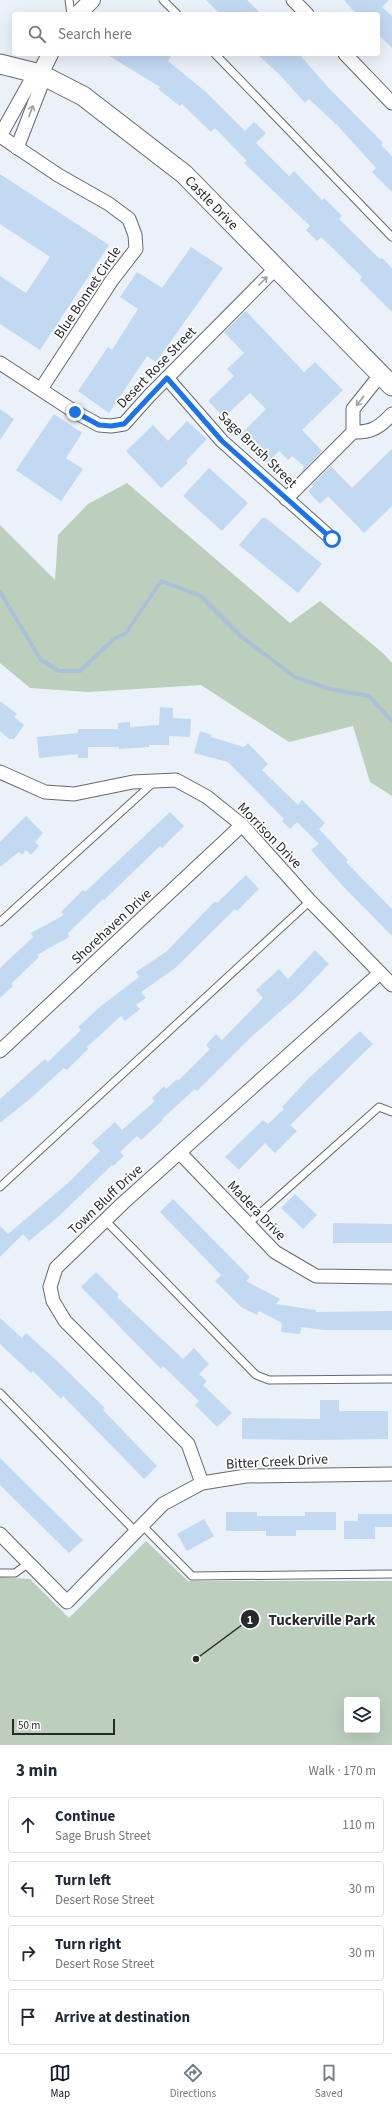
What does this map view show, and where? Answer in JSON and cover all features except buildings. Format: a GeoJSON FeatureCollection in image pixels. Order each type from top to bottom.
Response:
{"type":"FeatureCollection","features":[{"type":"Feature","properties":{"kind":"main road","name":"Castle Drive"},"geometry":{"type":"LineString","coordinates":[[0,64],[40,74],[83,96],[184,174],[386,380]]}},
{"type":"Feature","properties":{"kind":"street"},"geometry":{"type":"LineString","coordinates":[[80,12],[92,0]]}},
{"type":"Feature","properties":{"kind":"street"},"geometry":{"type":"LineString","coordinates":[[293,0],[305,12]]}},
{"type":"Feature","properties":{"kind":"street"},"geometry":{"type":"LineString","coordinates":[[18,148],[40,86],[40,74],[49,56]]}},
{"type":"Feature","properties":{"kind":"street"},"geometry":{"type":"LineString","coordinates":[[347,56],[392,103]]}},
{"type":"Feature","properties":{"kind":"street","name":"Blue Bonnet Circle"},"geometry":{"type":"LineString","coordinates":[[40,74],[30,82],[0,136],[58,175],[119,211],[129,219],[136,235],[136,249],[112,280],[42,389]]}},
{"type":"Feature","properties":{"kind":"street","name":"Desert Rose Street"},"geometry":{"type":"LineString","coordinates":[[42,389],[75,412],[99,425],[111,426],[124,424],[167,378],[276,268]]}},
{"type":"Feature","properties":{"kind":"street"},"geometry":{"type":"LineString","coordinates":[[0,363],[42,389]]}},
{"type":"Feature","properties":{"kind":"street","name":"Sage Brush Street"},"geometry":{"type":"LineString","coordinates":[[167,378],[222,441],[332,539]]}},
{"type":"Feature","properties":{"kind":"street"},"geometry":{"type":"LineString","coordinates":[[286,499],[353,432],[353,409],[386,380]]}},
{"type":"Feature","properties":{"kind":"street"},"geometry":{"type":"LineString","coordinates":[[353,432],[367,433],[384,422],[392,414]]}},
{"type":"Feature","properties":{"kind":"street","name":"Morrison Drive"},"geometry":{"type":"LineString","coordinates":[[1,775],[45,792],[74,794],[133,782],[176,780],[207,797],[242,825],[310,901],[392,985]]}},
{"type":"Feature","properties":{"kind":"street","name":"Shorehaven Drive"},"geometry":{"type":"LineString","coordinates":[[0,1050],[242,825]]}},
{"type":"Feature","properties":{"kind":"street","name":"Town Bluff Drive"},"geometry":{"type":"LineString","coordinates":[[202,1482],[188,1444],[65,1321],[53,1302],[50,1287],[56,1268],[105,1220],[380,973]]}},
{"type":"Feature","properties":{"kind":"street","name":"Madera Drive"},"geometry":{"type":"LineString","coordinates":[[180,1153],[274,1252],[316,1276],[392,1277]]}},
{"type":"Feature","properties":{"kind":"street","name":"Bitter Creek Drive"},"geometry":{"type":"LineString","coordinates":[[29,1564],[67,1602],[163,1504],[202,1482],[246,1476],[392,1474]]}},
{"type":"Feature","properties":{"kind":"street"},"geometry":{"type":"LineString","coordinates":[[0,1534],[29,1564]]}},
{"type":"Feature","properties":{"kind":"lane"},"geometry":{"type":"LineString","coordinates":[[69,0],[71,12]]}},
{"type":"Feature","properties":{"kind":"lane"},"geometry":{"type":"LineString","coordinates":[[163,0],[175,12]]}},
{"type":"Feature","properties":{"kind":"lane"},"geometry":{"type":"LineString","coordinates":[[217,56],[392,237]]}},
{"type":"Feature","properties":{"kind":"lane"},"geometry":{"type":"LineString","coordinates":[[0,922],[154,781]]}},
{"type":"Feature","properties":{"kind":"lane"},"geometry":{"type":"LineString","coordinates":[[0,1187],[310,901]]}},
{"type":"Feature","properties":{"kind":"lane"},"geometry":{"type":"LineString","coordinates":[[248,1224],[379,1107],[392,1112]]}},
{"type":"Feature","properties":{"kind":"lane"},"geometry":{"type":"LineString","coordinates":[[105,1220],[256,1375],[269,1380],[392,1379]]}},
{"type":"Feature","properties":{"kind":"lane"},"geometry":{"type":"LineString","coordinates":[[0,1393],[139,1529],[192,1576],[392,1574]]}},
{"type":"Feature","properties":{"kind":"lane"},"geometry":{"type":"LineString","coordinates":[[0,1573],[15,1573],[29,1564]]}},
{"type":"Feature","properties":{"kind":"green space"},"geometry":{"type":"Polygon","coordinates":[[[127,483],[290,623],[320,601],[384,654],[392,663],[392,796],[370,782],[353,726],[289,742],[201,685],[88,692],[30,688],[0,663],[0,525],[55,580],[58,535],[88,504],[127,483]]]}},
{"type":"Feature","properties":{"kind":"green space"},"geometry":{"type":"Polygon","coordinates":[[[146,1541],[188,1581],[392,1581],[392,1745],[0,1745],[0,1577],[30,1579],[69,1618],[146,1541]]]}},
{"type":"Feature","properties":{"kind":"waterway"},"geometry":{"type":"LineString","coordinates":[[0,592],[41,660],[59,671],[80,671],[115,638],[126,633],[161,581],[201,596],[243,638],[295,677],[330,689],[369,696],[392,721]]}},
{"type":"Feature","properties":{"kind":"place","name":"Tuckerville Park"},"geometry":{"type":"Point","coordinates":[196,1659]}},
{"type":"Feature","properties":{"kind":"route"},"geometry":{"type":"LineString","coordinates":[[75,412],[99,425],[111,426],[124,424],[148,396],[167,378],[222,441],[332,539]]}}]}
